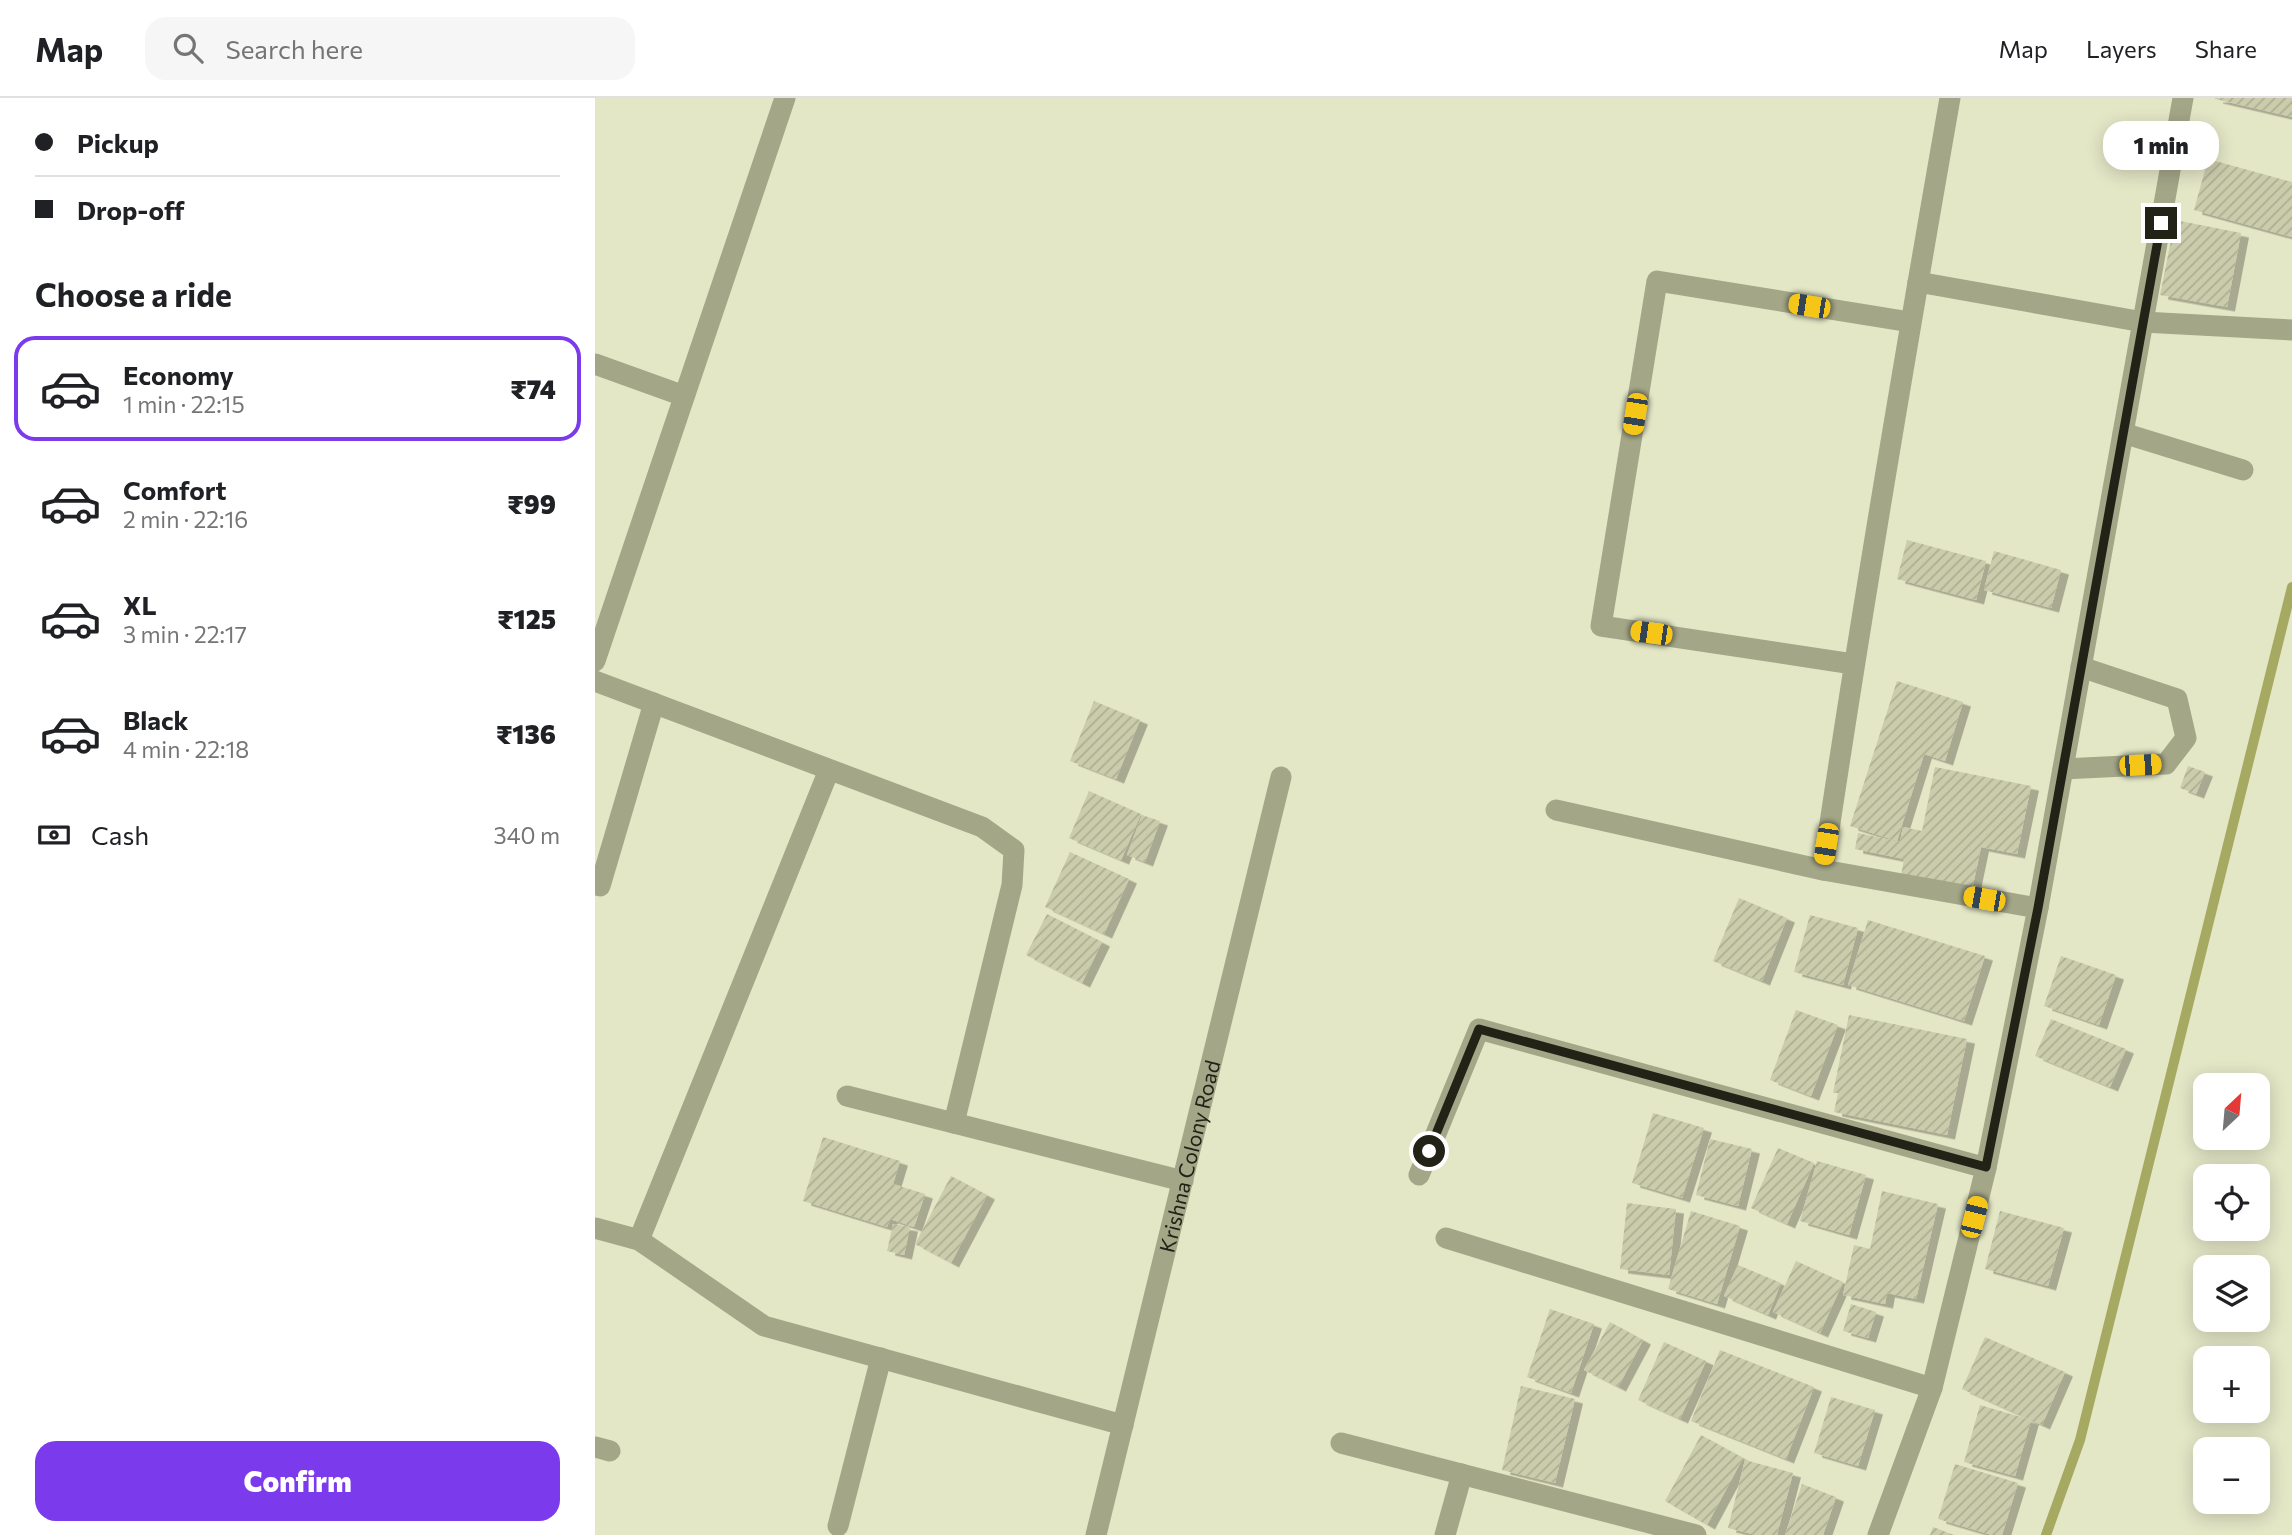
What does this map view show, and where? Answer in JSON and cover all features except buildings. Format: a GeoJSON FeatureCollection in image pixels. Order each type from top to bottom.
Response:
{"type":"FeatureCollection","features":[{"type":"Feature","properties":{"kind":"street"},"geometry":{"type":"LineString","coordinates":[[595,661],[785,98]]}},
{"type":"Feature","properties":{"kind":"street"},"geometry":{"type":"LineString","coordinates":[[1823,870],[1853,664],[1950,98]]}},
{"type":"Feature","properties":{"kind":"street"},"geometry":{"type":"LineString","coordinates":[[1878,1535],[1932,1388],[1986,1167],[2038,908],[2183,98]]}},
{"type":"Feature","properties":{"kind":"street"},"geometry":{"type":"LineString","coordinates":[[1853,664],[1601,626],[1657,281],[1910,322]]}},
{"type":"Feature","properties":{"kind":"street"},"geometry":{"type":"LineString","coordinates":[[1918,282],[2143,323],[2292,330]]}},
{"type":"Feature","properties":{"kind":"street"},"geometry":{"type":"LineString","coordinates":[[595,364],[684,396]]}},
{"type":"Feature","properties":{"kind":"street"},"geometry":{"type":"LineString","coordinates":[[2123,433],[2243,470]]}},
{"type":"Feature","properties":{"kind":"street"},"geometry":{"type":"LineString","coordinates":[[2063,769],[2166,764],[2186,738],[2177,699],[2081,667]]}},
{"type":"Feature","properties":{"kind":"street"},"geometry":{"type":"LineString","coordinates":[[595,681],[982,827],[1014,850],[1013,885],[954,1123]]}},
{"type":"Feature","properties":{"kind":"street"},"geometry":{"type":"LineString","coordinates":[[600,886],[654,704]]}},
{"type":"Feature","properties":{"kind":"street"},"geometry":{"type":"LineString","coordinates":[[639,1240],[829,770]]}},
{"type":"Feature","properties":{"kind":"street","name":"Krishna Colony Road"},"geometry":{"type":"LineString","coordinates":[[1096,1535],[1281,777]]}},
{"type":"Feature","properties":{"kind":"street"},"geometry":{"type":"LineString","coordinates":[[1556,810],[1823,870],[2038,908]]}},
{"type":"Feature","properties":{"kind":"street"},"geometry":{"type":"LineString","coordinates":[[1419,1175],[1479,1029],[1986,1167]]}},
{"type":"Feature","properties":{"kind":"street"},"geometry":{"type":"LineString","coordinates":[[847,1096],[1183,1181]]}},
{"type":"Feature","properties":{"kind":"street"},"geometry":{"type":"LineString","coordinates":[[595,1228],[639,1240],[764,1326],[1123,1425]]}},
{"type":"Feature","properties":{"kind":"street"},"geometry":{"type":"LineString","coordinates":[[1445,1238],[1932,1388]]}},
{"type":"Feature","properties":{"kind":"street"},"geometry":{"type":"LineString","coordinates":[[838,1525],[881,1358]]}},
{"type":"Feature","properties":{"kind":"street"},"geometry":{"type":"LineString","coordinates":[[1341,1443],[1696,1535]]}},
{"type":"Feature","properties":{"kind":"street"},"geometry":{"type":"LineString","coordinates":[[1445,1535],[1462,1474]]}},
{"type":"Feature","properties":{"kind":"waterway"},"geometry":{"type":"LineString","coordinates":[[2046,1535],[2080,1440],[2292,587]]}},
{"type":"Feature","properties":{"kind":"route"},"geometry":{"type":"LineString","coordinates":[[1429,1151],[1479,1029],[1986,1167],[2038,908],[2161,223]]}}]}
